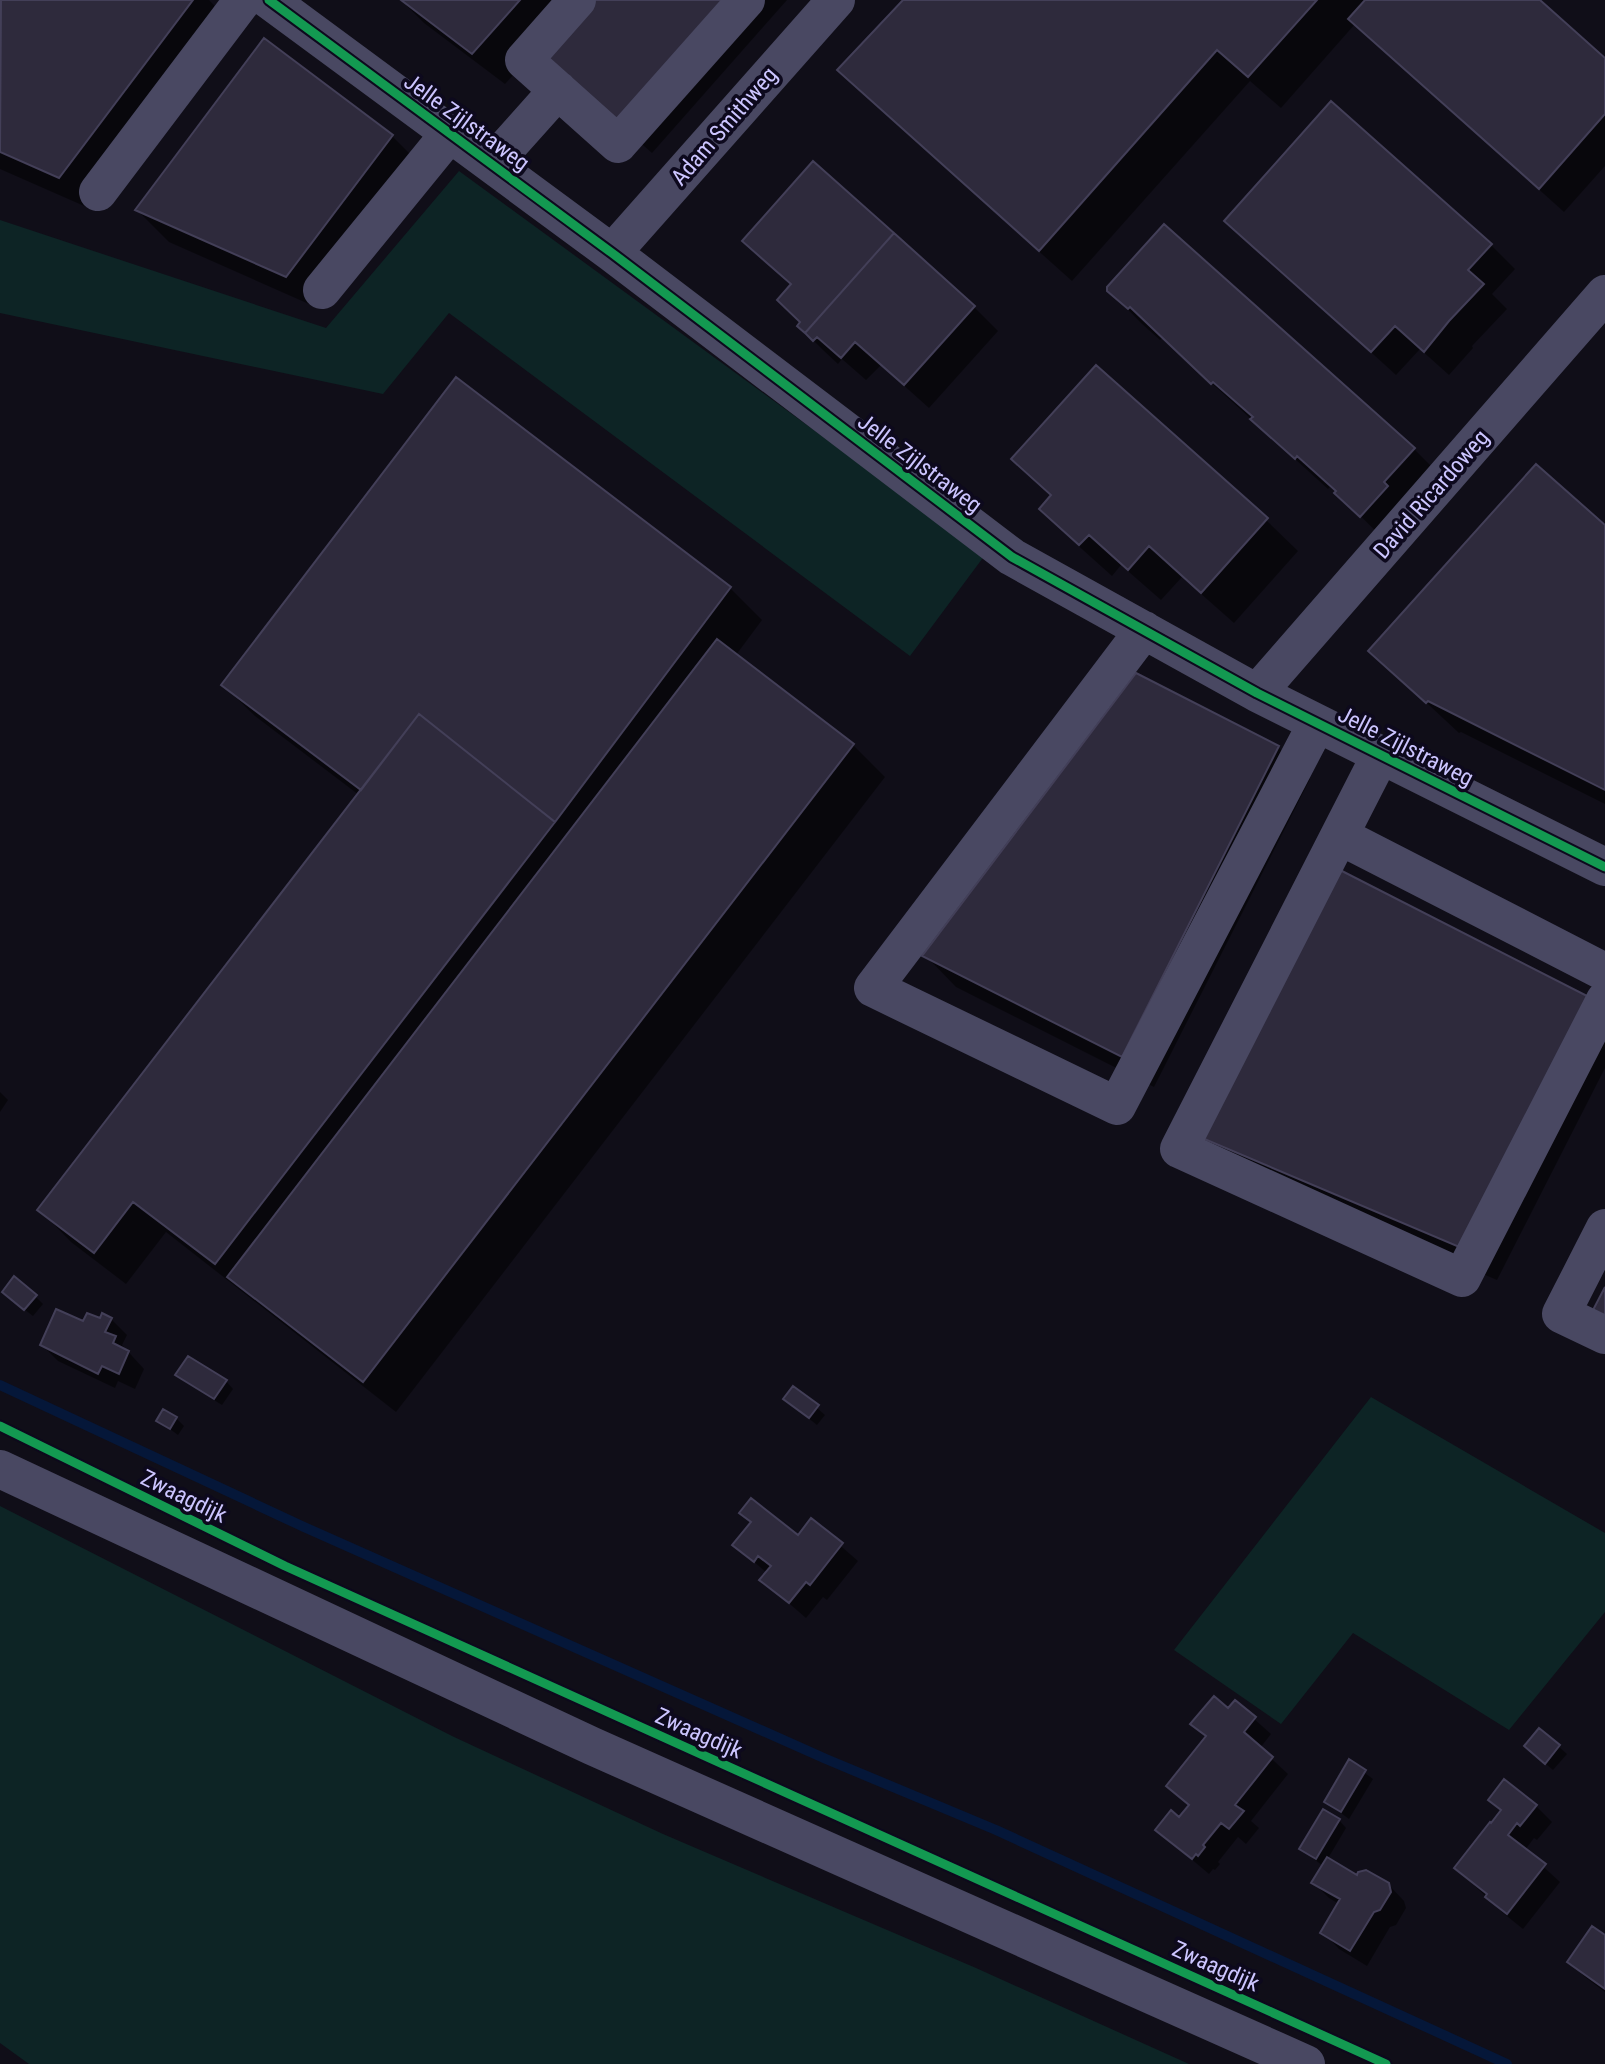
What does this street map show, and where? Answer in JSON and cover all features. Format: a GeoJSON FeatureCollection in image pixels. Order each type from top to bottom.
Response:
{"type":"FeatureCollection","features":[{"type":"Feature","properties":{"kind":"street"},"geometry":{"type":"LineString","coordinates":[[98,192],[243,0]]}},
{"type":"Feature","properties":{"kind":"street","name":"Jelle Zijlstraweg"},"geometry":{"type":"LineString","coordinates":[[269,0],[309,11],[450,133],[1012,557],[1257,693],[1605,867]]}},
{"type":"Feature","properties":{"kind":"street"},"geometry":{"type":"LineString","coordinates":[[577,0],[524,60],[618,144],[746,0]]}},
{"type":"Feature","properties":{"kind":"street","name":"Adam Smithweg"},"geometry":{"type":"LineString","coordinates":[[612,253],[835,0]]}},
{"type":"Feature","properties":{"kind":"street","name":"Jelle Zijlstraweg"},"geometry":{"type":"LineString","coordinates":[[492,164],[558,90]]}},
{"type":"Feature","properties":{"kind":"street","name":"Jelle Zijlstraweg"},"geometry":{"type":"LineString","coordinates":[[322,290],[450,133]]}},
{"type":"Feature","properties":{"kind":"street","name":"David Ricardoweg"},"geometry":{"type":"LineString","coordinates":[[1257,693],[1605,294]]}},
{"type":"Feature","properties":{"kind":"street","name":"Jelle Zijlstraweg"},"geometry":{"type":"LineString","coordinates":[[1144,630],[873,988],[1117,1107],[1317,723]]}},
{"type":"Feature","properties":{"kind":"street","name":"Jelle Zijlstraweg"},"geometry":{"type":"LineString","coordinates":[[1380,755],[1180,1149],[1462,1278],[1605,1000]]}},
{"type":"Feature","properties":{"kind":"street"},"geometry":{"type":"LineString","coordinates":[[1340,836],[1605,972]]}},
{"type":"Feature","properties":{"kind":"street"},"geometry":{"type":"LineString","coordinates":[[1605,1228],[1561,1314],[1605,1335]]}},
{"type":"Feature","properties":{"kind":"street"},"geometry":{"type":"LineString","coordinates":[[0,1469],[592,1746],[1306,2064]]}},
{"type":"Feature","properties":{"kind":"green space"},"geometry":{"type":"Polygon","coordinates":[[[459,171],[985,555],[910,656],[449,313],[383,394],[0,313],[0,220],[326,328],[459,171]]]}},
{"type":"Feature","properties":{"kind":"green space"},"geometry":{"type":"Polygon","coordinates":[[[1371,1397],[1605,1533],[1605,1612],[1509,1730],[1353,1633],[1281,1724],[1174,1650],[1371,1397]]]}},
{"type":"Feature","properties":{"kind":"green space"},"geometry":{"type":"Polygon","coordinates":[[[0,1506],[452,1736],[663,1834],[976,1968],[1189,2064],[29,2064],[0,2043],[0,1506]]]}},
{"type":"Feature","properties":{"kind":"building"},"geometry":{"type":"Polygon","coordinates":[[[1,0],[193,0],[59,178],[0,152],[1,0]]]}},
{"type":"Feature","properties":{"kind":"building"},"geometry":{"type":"Polygon","coordinates":[[[401,0],[520,0],[472,54],[401,0]]]}},
{"type":"Feature","properties":{"kind":"building"},"geometry":{"type":"Polygon","coordinates":[[[593,0],[727,0],[619,122],[544,56],[593,0]]]}},
{"type":"Feature","properties":{"kind":"building"},"geometry":{"type":"Polygon","coordinates":[[[903,0],[1317,0],[1248,77],[1217,50],[1039,251],[837,70],[903,0]]]}},
{"type":"Feature","properties":{"kind":"building"},"geometry":{"type":"Polygon","coordinates":[[[1365,0],[1540,0],[1605,58],[1605,114],[1539,189],[1348,19],[1365,0]]]}},
{"type":"Feature","properties":{"kind":"building"},"geometry":{"type":"Polygon","coordinates":[[[264,38],[393,135],[286,277],[135,210],[264,38]]]}},
{"type":"Feature","properties":{"kind":"building"},"geometry":{"type":"Polygon","coordinates":[[[1331,101],[1492,244],[1468,270],[1484,284],[1424,352],[1395,326],[1371,352],[1224,221],[1331,101]]]}},
{"type":"Feature","properties":{"kind":"building"},"geometry":{"type":"Polygon","coordinates":[[[813,161],[894,233],[805,333],[797,326],[800,322],[777,300],[791,284],[742,241],[813,161]]]}},
{"type":"Feature","properties":{"kind":"building"},"geometry":{"type":"Polygon","coordinates":[[[1164,224],[1415,448],[1384,482],[1388,486],[1360,517],[1297,456],[1295,459],[1250,419],[1253,417],[1213,382],[1211,384],[1130,307],[1128,309],[1107,291],[1107,287],[1164,224]]]}},
{"type":"Feature","properties":{"kind":"building"},"geometry":{"type":"Polygon","coordinates":[[[894,233],[975,306],[904,385],[855,342],[841,358],[817,337],[813,341],[805,333],[894,233]]]}},
{"type":"Feature","properties":{"kind":"building"},"geometry":{"type":"Polygon","coordinates":[[[1096,365],[1268,518],[1201,593],[1149,546],[1128,570],[1089,535],[1079,545],[1039,509],[1051,495],[1011,459],[1096,365]]]}},
{"type":"Feature","properties":{"kind":"building"},"geometry":{"type":"Polygon","coordinates":[[[456,377],[731,587],[555,822],[419,714],[361,790],[221,685],[456,377]]]}},
{"type":"Feature","properties":{"kind":"building"},"geometry":{"type":"Polygon","coordinates":[[[1536,464],[1605,525],[1605,790],[1428,701],[1426,703],[1368,651],[1536,464]]]}},
{"type":"Feature","properties":{"kind":"building"},"geometry":{"type":"Polygon","coordinates":[[[717,639],[854,744],[363,1382],[227,1277],[717,639]]]}},
{"type":"Feature","properties":{"kind":"building"},"geometry":{"type":"Polygon","coordinates":[[[1136,673],[1279,746],[1122,1057],[922,956],[1136,673]]]}},
{"type":"Feature","properties":{"kind":"building"},"geometry":{"type":"Polygon","coordinates":[[[419,714],[555,822],[215,1264],[133,1202],[94,1253],[37,1210],[419,714]]]}},
{"type":"Feature","properties":{"kind":"building"},"geometry":{"type":"Polygon","coordinates":[[[1340,870],[1593,999],[1464,1249],[1202,1138],[1340,870]]]}},
{"type":"Feature","properties":{"kind":"building"},"geometry":{"type":"Polygon","coordinates":[[[14,1276],[37,1295],[24,1310],[2,1292],[14,1276]]]}},
{"type":"Feature","properties":{"kind":"building"},"geometry":{"type":"Polygon","coordinates":[[[1605,1287],[1605,1316],[1593,1310],[1605,1287]]]}},
{"type":"Feature","properties":{"kind":"building"},"geometry":{"type":"Polygon","coordinates":[[[56,1309],[83,1321],[87,1313],[100,1318],[102,1313],[112,1318],[105,1332],[116,1336],[113,1343],[129,1351],[119,1374],[102,1366],[98,1374],[40,1345],[56,1309]]]}},
{"type":"Feature","properties":{"kind":"building"},"geometry":{"type":"Polygon","coordinates":[[[188,1356],[227,1380],[214,1399],[175,1375],[188,1356]]]}},
{"type":"Feature","properties":{"kind":"building"},"geometry":{"type":"Polygon","coordinates":[[[793,1386],[819,1405],[809,1418],[783,1399],[793,1386]]]}},
{"type":"Feature","properties":{"kind":"building"},"geometry":{"type":"Polygon","coordinates":[[[163,1409],[177,1417],[170,1429],[156,1421],[163,1409]]]}},
{"type":"Feature","properties":{"kind":"building"},"geometry":{"type":"Polygon","coordinates":[[[751,1498],[798,1535],[811,1518],[843,1543],[810,1585],[806,1582],[789,1603],[759,1580],[771,1566],[758,1556],[754,1562],[732,1545],[751,1522],[739,1513],[751,1498]]]}},
{"type":"Feature","properties":{"kind":"building"},"geometry":{"type":"Polygon","coordinates":[[[1214,1696],[1228,1708],[1235,1700],[1256,1717],[1244,1732],[1273,1757],[1235,1805],[1244,1811],[1229,1829],[1221,1823],[1203,1845],[1205,1847],[1198,1856],[1196,1854],[1192,1859],[1155,1830],[1171,1810],[1179,1817],[1189,1805],[1166,1786],[1206,1736],[1190,1724],[1214,1696]]]}},
{"type":"Feature","properties":{"kind":"building"},"geometry":{"type":"Polygon","coordinates":[[[1539,1728],[1560,1745],[1545,1764],[1524,1746],[1539,1728]]]}},
{"type":"Feature","properties":{"kind":"building"},"geometry":{"type":"Polygon","coordinates":[[[1349,1759],[1366,1770],[1341,1812],[1324,1802],[1349,1759]]]}},
{"type":"Feature","properties":{"kind":"building"},"geometry":{"type":"Polygon","coordinates":[[[1504,1779],[1537,1805],[1520,1826],[1517,1823],[1508,1835],[1546,1864],[1507,1914],[1454,1868],[1501,1810],[1488,1800],[1504,1779]]]}},
{"type":"Feature","properties":{"kind":"building"},"geometry":{"type":"Polygon","coordinates":[[[1323,1809],[1340,1819],[1316,1859],[1299,1849],[1323,1809]]]}},
{"type":"Feature","properties":{"kind":"building"},"geometry":{"type":"Polygon","coordinates":[[[1327,1857],[1357,1875],[1358,1872],[1366,1870],[1389,1883],[1391,1892],[1380,1910],[1374,1912],[1350,1951],[1320,1933],[1340,1899],[1311,1883],[1327,1857]]]}},
{"type":"Feature","properties":{"kind":"building"},"geometry":{"type":"Polygon","coordinates":[[[1592,1926],[1605,1935],[1605,1989],[1567,1962],[1592,1926]]]}},
{"type":"Feature","properties":{"kind":"waterway"},"geometry":{"type":"LineString","coordinates":[[0,1385],[304,1527],[826,1759],[996,1830],[1507,2064]]}},
{"type":"Feature","properties":{"kind":"cycle path"},"geometry":{"type":"LineString","coordinates":[[269,0],[612,253],[1012,557],[1257,693],[1605,867]]}},
{"type":"Feature","properties":{"kind":"cycle path","name":"Zwaagdijk"},"geometry":{"type":"LineString","coordinates":[[0,1426],[285,1566],[1386,2064]]}}]}
